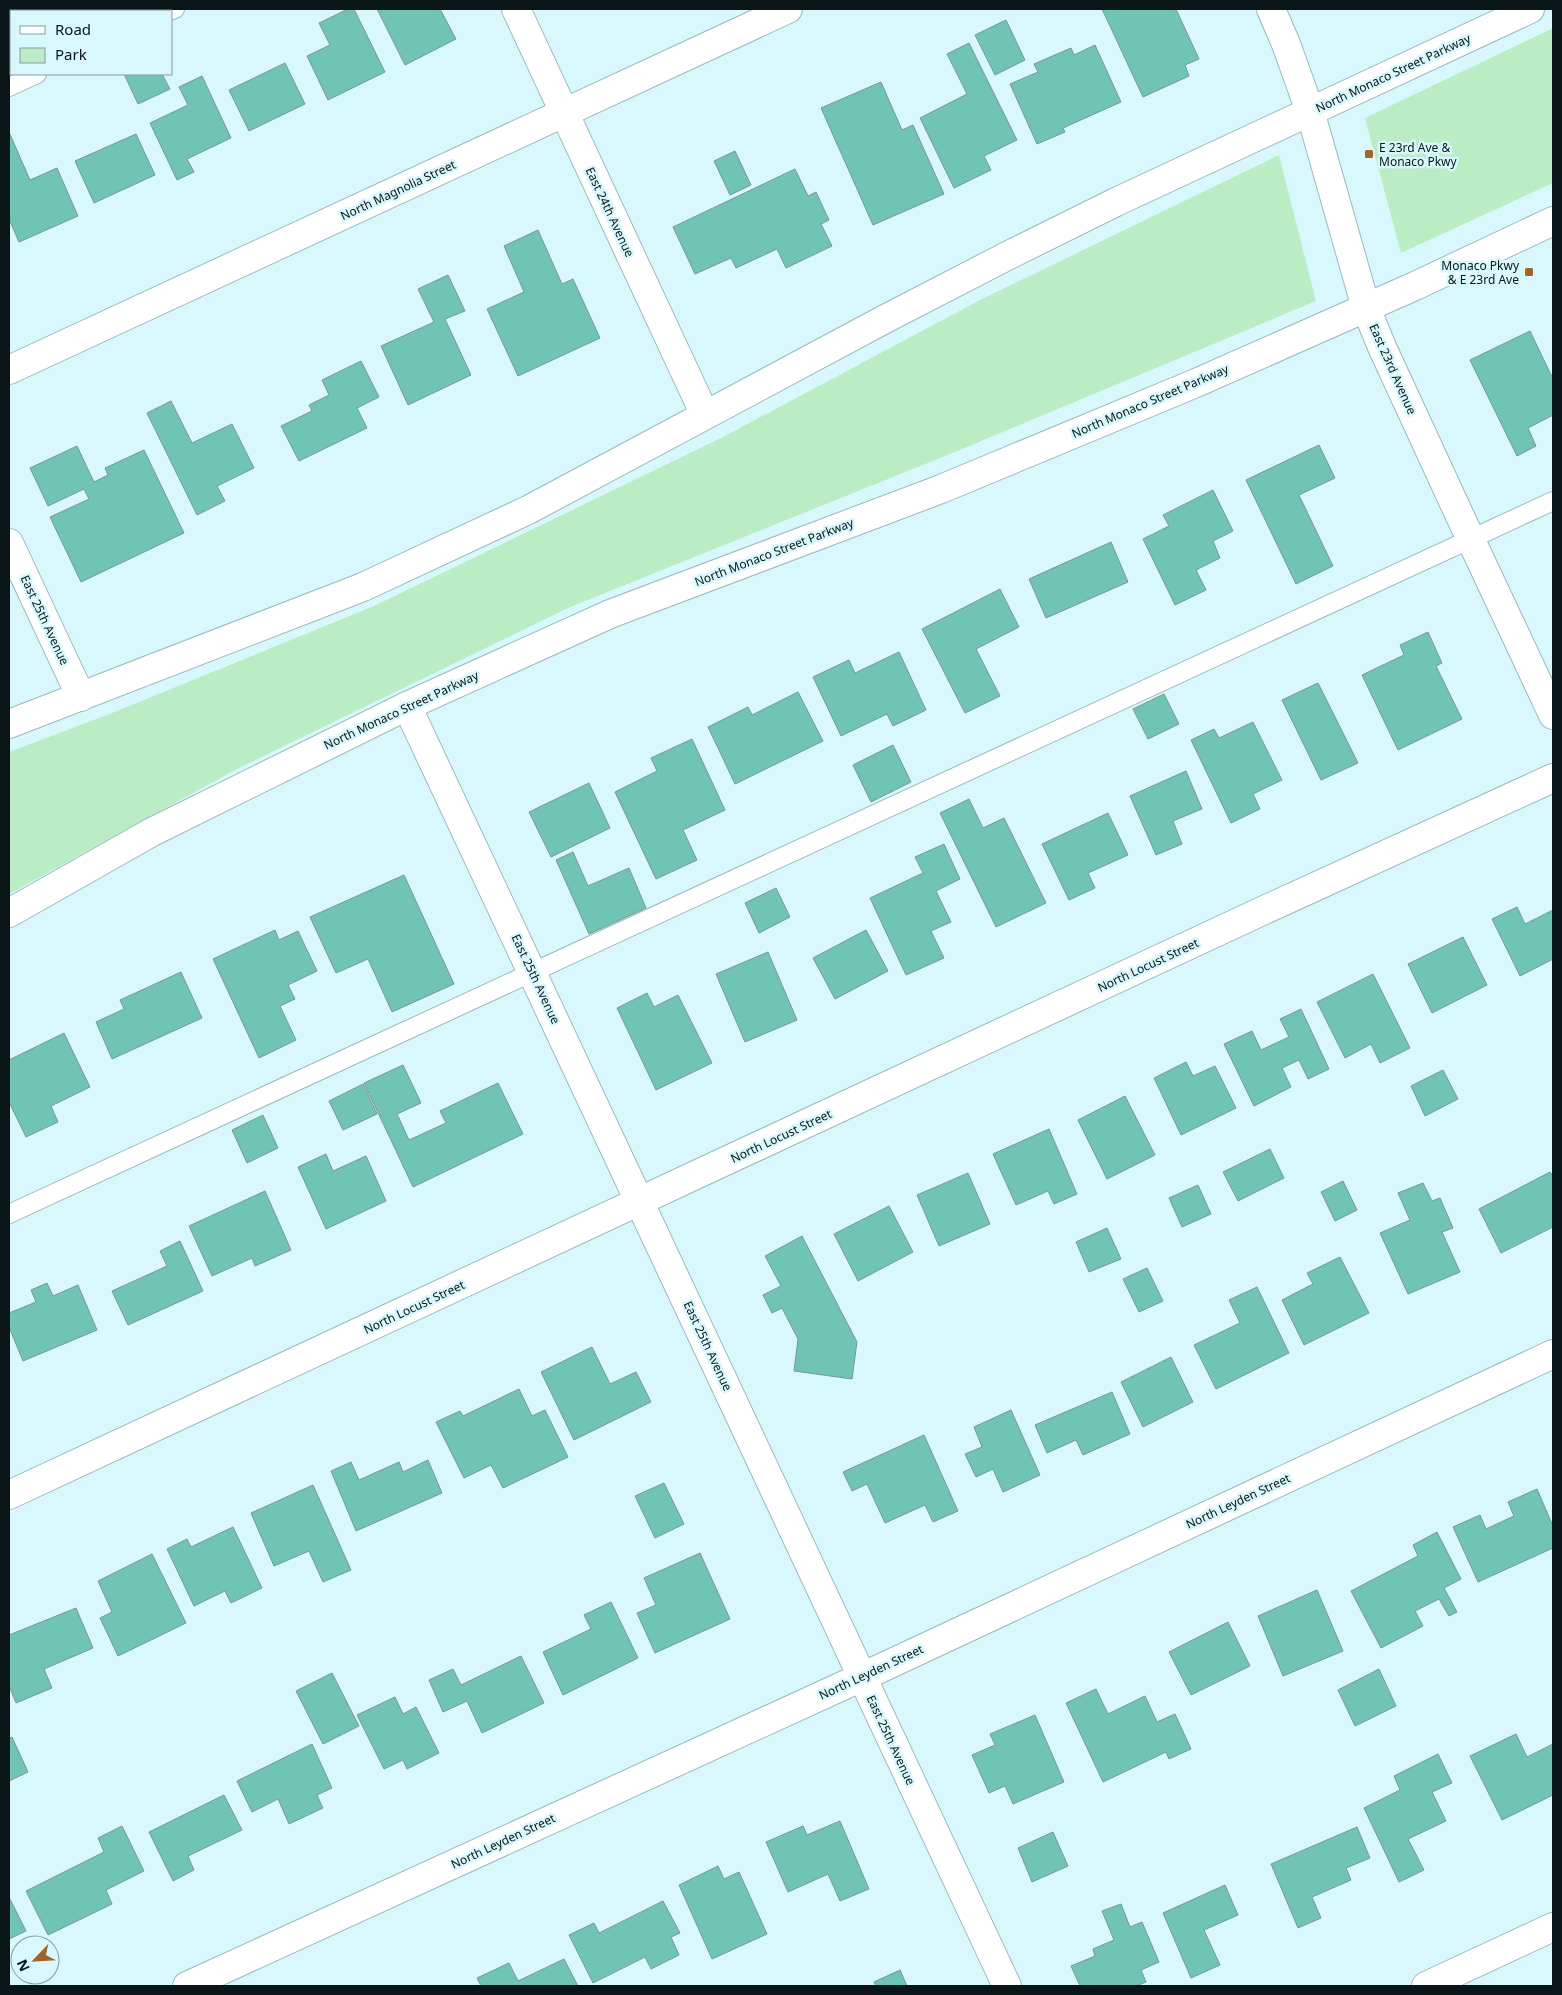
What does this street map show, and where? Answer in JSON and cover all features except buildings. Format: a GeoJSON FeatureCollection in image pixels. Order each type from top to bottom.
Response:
{"type":"FeatureCollection","features":[{"type":"Feature","properties":{"kind":"street","name":"East 24th Avenue"},"geometry":{"type":"LineString","coordinates":[[516,9],[705,414]]}},
{"type":"Feature","properties":{"kind":"street","name":"North Magnolia Street"},"geometry":{"type":"LineString","coordinates":[[9,370],[788,9]]}},
{"type":"Feature","properties":{"kind":"street","name":"East 23rd Avenue"},"geometry":{"type":"LineString","coordinates":[[1271,9],[1290,53],[1310,111],[1366,308],[1382,347],[1553,715]]}},
{"type":"Feature","properties":{"kind":"street","name":"North Monaco Street Parkway"},"geometry":{"type":"LineString","coordinates":[[9,724],[363,587],[528,510],[705,414],[1018,250],[1116,202],[1530,9]]}},
{"type":"Feature","properties":{"kind":"street","name":"North Monaco Street Parkway"},"geometry":{"type":"LineString","coordinates":[[9,913],[152,832],[407,706],[610,614],[941,489],[1366,308],[1553,221]]}},
{"type":"Feature","properties":{"kind":"street","name":"East 25th Avenue"},"geometry":{"type":"LineString","coordinates":[[9,543],[81,697]]}},
{"type":"Feature","properties":{"kind":"street","name":"East 25th Avenue"},"geometry":{"type":"LineString","coordinates":[[407,706],[1007,1986]]}},
{"type":"Feature","properties":{"kind":"street","name":"North Locust Street"},"geometry":{"type":"LineString","coordinates":[[9,1496],[1260,912],[1553,778]]}},
{"type":"Feature","properties":{"kind":"street","name":"North Leyden Street"},"geometry":{"type":"LineString","coordinates":[[187,1986],[862,1677],[1553,1354]]}},
{"type":"Feature","properties":{"kind":"street"},"geometry":{"type":"LineString","coordinates":[[1426,1986],[1553,1927]]}},
{"type":"Feature","properties":{"kind":"lane"},"geometry":{"type":"LineString","coordinates":[[9,87],[35,75]]}},
{"type":"Feature","properties":{"kind":"lane"},"geometry":{"type":"LineString","coordinates":[[9,1214],[1553,501]]}},
{"type":"Feature","properties":{"kind":"green space"},"geometry":{"type":"Polygon","coordinates":[[[1553,28],[1553,183],[1401,253],[1365,118],[1553,28]]]}},
{"type":"Feature","properties":{"kind":"green space"},"geometry":{"type":"Polygon","coordinates":[[[1279,155],[1316,301],[955,452],[568,608],[235,770],[9,894],[9,752],[112,713],[374,606],[721,438],[980,300],[1279,155]]]}},
{"type":"Feature","properties":{"kind":"place","name":"E 23rd Ave & Monaco Pkwy"},"geometry":{"type":"Point","coordinates":[1369,154]}},
{"type":"Feature","properties":{"kind":"place","name":"Monaco Pkwy & E 23rd Ave"},"geometry":{"type":"Point","coordinates":[1529,272]}}]}
